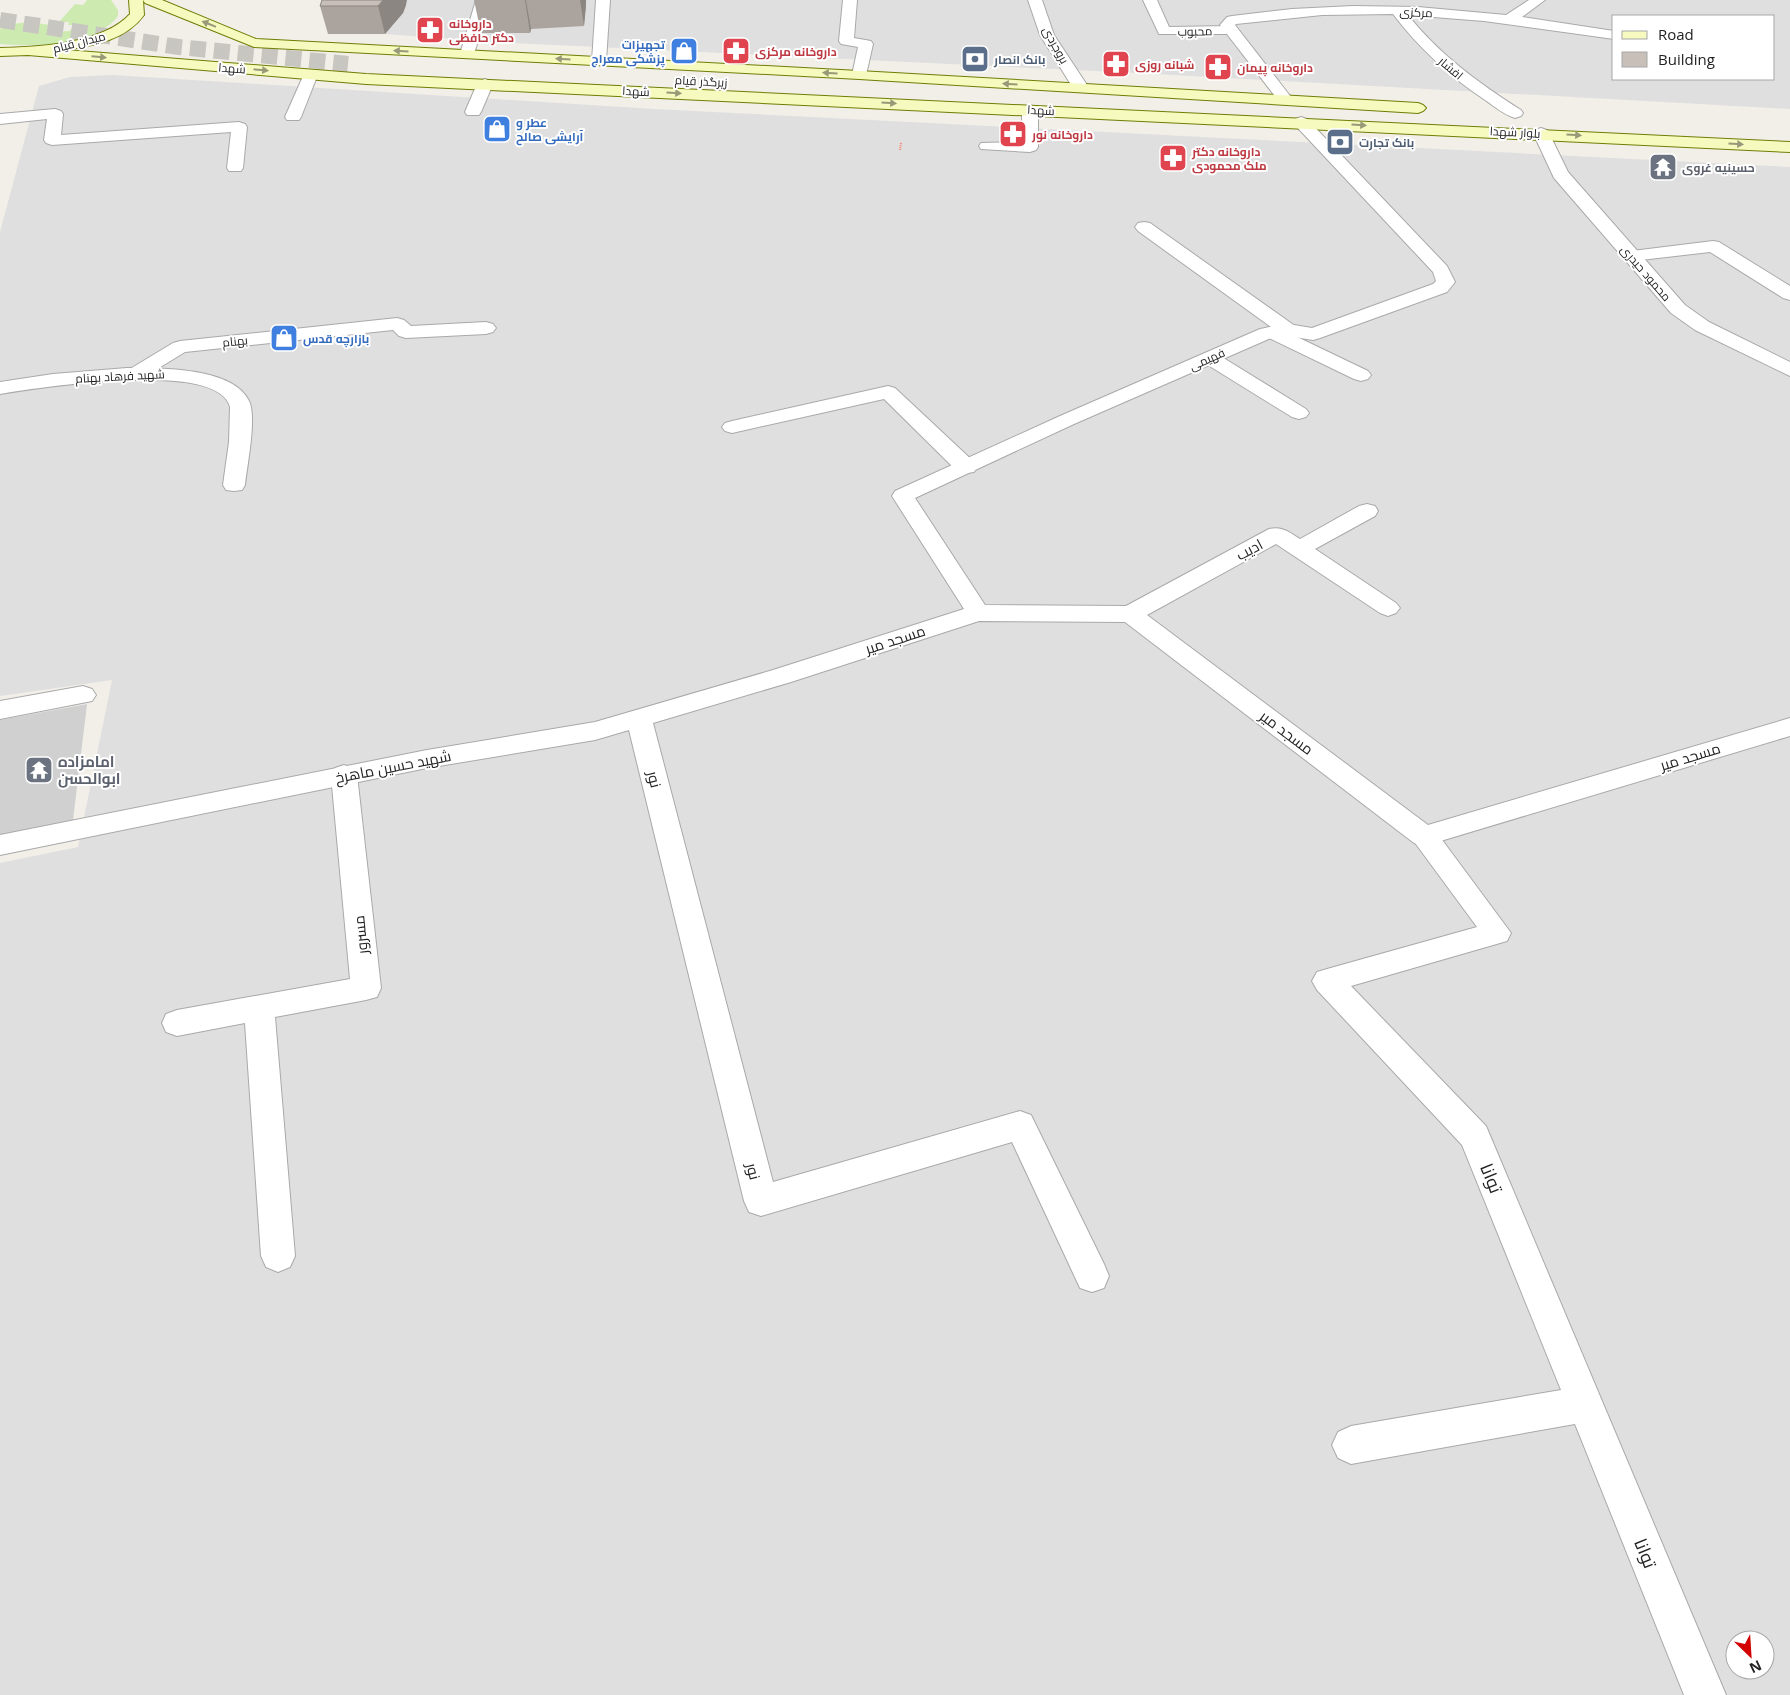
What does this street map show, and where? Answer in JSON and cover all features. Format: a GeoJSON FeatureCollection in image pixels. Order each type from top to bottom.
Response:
{"type":"FeatureCollection","features":[{"type":"Feature","properties":{"kind":"main road","name":"میدان قیام"},"geometry":{"type":"LineString","coordinates":[[0,52],[26,52],[78,45],[117,31],[135,16],[138,10],[136,0]]}},
{"type":"Feature","properties":{"kind":"main road","name":"شهدا"},"geometry":{"type":"LineString","coordinates":[[150,0],[254,43],[859,75],[1286,101]]}},
{"type":"Feature","properties":{"kind":"main road"},"geometry":{"type":"LineString","coordinates":[[212,43],[242,38]]}},
{"type":"Feature","properties":{"kind":"main road"},"geometry":{"type":"LineString","coordinates":[[195,50],[191,56],[200,65]]}},
{"type":"Feature","properties":{"kind":"main road","name":"شهدا"},"geometry":{"type":"LineString","coordinates":[[26,52],[311,74],[485,84],[1241,120]]}},
{"type":"Feature","properties":{"kind":"main road"},"geometry":{"type":"LineString","coordinates":[[2,68],[26,52]]}},
{"type":"Feature","properties":{"kind":"main road","name":"زیرگذر قیام"},"geometry":{"type":"LineString","coordinates":[[348,64],[1055,97]]}},
{"type":"Feature","properties":{"kind":"main road"},"geometry":{"type":"LineString","coordinates":[[1055,97],[1245,99]]}},
{"type":"Feature","properties":{"kind":"main road"},"geometry":{"type":"LineString","coordinates":[[1055,97],[1241,120]]}},
{"type":"Feature","properties":{"kind":"main road"},"geometry":{"type":"LineString","coordinates":[[1286,101],[1435,109]]}},
{"type":"Feature","properties":{"kind":"main road","name":"بلوار شهدا"},"geometry":{"type":"LineString","coordinates":[[1485,112],[1534,114]]}},
{"type":"Feature","properties":{"kind":"main road","name":"بلوار شهدا"},"geometry":{"type":"LineString","coordinates":[[1241,120],[1790,146]]}},
{"type":"Feature","properties":{"kind":"street"},"geometry":{"type":"LineString","coordinates":[[467,54],[483,0]]}},
{"type":"Feature","properties":{"kind":"street"},"geometry":{"type":"LineString","coordinates":[[599,61],[603,0]]}},
{"type":"Feature","properties":{"kind":"street"},"geometry":{"type":"LineString","coordinates":[[850,0],[846,41],[866,44],[859,75]]}},
{"type":"Feature","properties":{"kind":"street","name":"بروجردی"},"geometry":{"type":"LineString","coordinates":[[1035,0],[1047,35],[1081,88]]}},
{"type":"Feature","properties":{"kind":"street","name":"محبوب"},"geometry":{"type":"LineString","coordinates":[[1150,0],[1164,31],[1231,30]]}},
{"type":"Feature","properties":{"kind":"street"},"geometry":{"type":"LineString","coordinates":[[1282,0],[1296,13]]}},
{"type":"Feature","properties":{"kind":"street"},"geometry":{"type":"LineString","coordinates":[[1510,19],[1538,0]]}},
{"type":"Feature","properties":{"kind":"street","name":"مرکزی"},"geometry":{"type":"LineString","coordinates":[[1231,30],[1227,25],[1232,20],[1296,13],[1354,10],[1398,11],[1510,19],[1612,35]]}},
{"type":"Feature","properties":{"kind":"street","name":"افشار"},"geometry":{"type":"LineString","coordinates":[[1398,11],[1417,36],[1442,61],[1473,87],[1515,113]]}},
{"type":"Feature","properties":{"kind":"street"},"geometry":{"type":"LineString","coordinates":[[1231,30],[1286,101]]}},
{"type":"Feature","properties":{"kind":"street"},"geometry":{"type":"LineString","coordinates":[[293,117],[311,74]]}},
{"type":"Feature","properties":{"kind":"street"},"geometry":{"type":"LineString","coordinates":[[473,112],[485,84]]}},
{"type":"Feature","properties":{"kind":"street"},"geometry":{"type":"LineString","coordinates":[[987,146],[1030,147],[1030,110]]}},
{"type":"Feature","properties":{"kind":"street"},"geometry":{"type":"LineString","coordinates":[[0,118],[55,114],[52,140],[239,127],[235,168]]}},
{"type":"Feature","properties":{"kind":"street"},"geometry":{"type":"LineString","coordinates":[[1280,331],[1313,334],[1440,288],[1446,282],[1441,270],[1301,122]]}},
{"type":"Feature","properties":{"kind":"street","name":"محمود حیدری"},"geometry":{"type":"LineString","coordinates":[[1541,133],[1560,174],[1678,309],[1702,326],[1790,370]]}},
{"type":"Feature","properties":{"kind":"street"},"geometry":{"type":"LineString","coordinates":[[1144,227],[1280,331],[1361,376]]}},
{"type":"Feature","properties":{"kind":"street"},"geometry":{"type":"LineString","coordinates":[[1632,256],[1713,246],[1790,294]]}},
{"type":"Feature","properties":{"kind":"street","name":"بهنام"},"geometry":{"type":"LineString","coordinates":[[138,373],[180,347],[397,324],[406,332],[486,328]]}},
{"type":"Feature","properties":{"kind":"street","name":"فهیمی"},"geometry":{"type":"LineString","coordinates":[[978,613],[902,496],[1210,358],[1280,331]]}},
{"type":"Feature","properties":{"kind":"street"},"geometry":{"type":"LineString","coordinates":[[1210,358],[1299,413]]}},
{"type":"Feature","properties":{"kind":"street","name":"شهید فرهاد بهنام"},"geometry":{"type":"LineString","coordinates":[[0,388],[65,379],[138,373],[186,375],[232,392],[241,403],[234,485]]}},
{"type":"Feature","properties":{"kind":"street"},"geometry":{"type":"LineString","coordinates":[[732,427],[888,392],[966,467]]}},
{"type":"Feature","properties":{"kind":"street"},"geometry":{"type":"LineString","coordinates":[[1367,511],[1299,549],[1388,608]]}},
{"type":"Feature","properties":{"kind":"street","name":"ادیب"},"geometry":{"type":"LineString","coordinates":[[1130,614],[1277,534],[1299,549]]}},
{"type":"Feature","properties":{"kind":"street","name":"مسجد میر"},"geometry":{"type":"LineString","coordinates":[[782,676],[978,613],[1130,614],[1424,836],[1790,726]]}},
{"type":"Feature","properties":{"kind":"street","name":"شهید حسین ماهرخ"},"geometry":{"type":"LineString","coordinates":[[0,845],[427,759],[595,731],[782,676]]}},
{"type":"Feature","properties":{"kind":"street"},"geometry":{"type":"LineString","coordinates":[[0,710],[83,695]]}},
{"type":"Feature","properties":{"kind":"street","name":"نور"},"geometry":{"type":"LineString","coordinates":[[639,718],[761,1201],[1020,1124],[1092,1276]]}},
{"type":"Feature","properties":{"kind":"street","name":"مسرور"},"geometry":{"type":"LineString","coordinates":[[178,1022],[366,988],[344,775]]}},
{"type":"Feature","properties":{"kind":"street","name":"توانا"},"geometry":{"type":"LineString","coordinates":[[1424,836],[1498,933],[1327,981],[1475,1136],[1704,1695]]}},
{"type":"Feature","properties":{"kind":"street"},"geometry":{"type":"LineString","coordinates":[[259,1007],[278,1256]]}},
{"type":"Feature","properties":{"kind":"street"},"geometry":{"type":"LineString","coordinates":[[1351,1445],[1585,1404]]}},
{"type":"Feature","properties":{"kind":"shaded area"},"geometry":{"type":"Polygon","coordinates":[[[407,0],[1790,0],[1790,109],[1137,73],[494,42],[385,34],[403,13],[407,0]]]}},
{"type":"Feature","properties":{"kind":"shaded area"},"geometry":{"type":"Polygon","coordinates":[[[113,75],[654,109],[1790,167],[1790,1695],[0,1695],[0,863],[78,847],[112,680],[0,696],[0,232],[39,86],[70,77],[113,75]]]}},
{"type":"Feature","properties":{"kind":"shaded area","name":"امامزاده ابوالحسن"},"geometry":{"type":"Polygon","coordinates":[[[87,704],[73,820],[0,835],[0,720],[87,704]]]}},
{"type":"Feature","properties":{"kind":"green space"},"geometry":{"type":"Polygon","coordinates":[[[87,0],[111,0],[118,10],[118,16],[108,26],[80,39],[46,44],[0,44],[0,29],[5,26],[37,23],[49,25],[47,28],[54,28],[52,32],[69,31],[77,25],[68,25],[69,22],[59,22],[75,4],[83,5],[87,0]]]}},
{"type":"Feature","properties":{"kind":"building"},"geometry":{"type":"Polygon","coordinates":[[[322,0],[383,0],[378,6],[320,6],[322,0]]]}},
{"type":"Feature","properties":{"kind":"tunnel"},"geometry":{"type":"LineString","coordinates":[[0,20],[179,47],[348,64]]}},
{"type":"Feature","properties":{"kind":"place","name":"داروخانه دکتر حافظی"},"geometry":{"type":"Point","coordinates":[430,30]}},
{"type":"Feature","properties":{"kind":"place","name":"تجهیزات پزشکی معراج"},"geometry":{"type":"Point","coordinates":[684,51]}},
{"type":"Feature","properties":{"kind":"place","name":"داروخانه مرکزی"},"geometry":{"type":"Point","coordinates":[736,51]}},
{"type":"Feature","properties":{"kind":"place","name":"بانک انصار"},"geometry":{"type":"Point","coordinates":[975,59]}},
{"type":"Feature","properties":{"kind":"place","name":"شبانه روزی"},"geometry":{"type":"Point","coordinates":[1116,64]}},
{"type":"Feature","properties":{"kind":"place","name":"داروخانه پیمان"},"geometry":{"type":"Point","coordinates":[1218,67]}},
{"type":"Feature","properties":{"kind":"place","name":"عطر و آرایشی صالح"},"geometry":{"type":"Point","coordinates":[497,129]}},
{"type":"Feature","properties":{"kind":"place","name":"داروخانه نور"},"geometry":{"type":"Point","coordinates":[1013,134]}},
{"type":"Feature","properties":{"kind":"place","name":"بانک تجارت"},"geometry":{"type":"Point","coordinates":[1340,142]}},
{"type":"Feature","properties":{"kind":"place","name":"داروخانه دکتر ملک محمودی"},"geometry":{"type":"Point","coordinates":[1173,158]}},
{"type":"Feature","properties":{"kind":"place","name":"حسینیه غروی"},"geometry":{"type":"Point","coordinates":[1663,167]}},
{"type":"Feature","properties":{"kind":"place","name":"بازارچه قدس"},"geometry":{"type":"Point","coordinates":[284,338]}},
{"type":"Feature","properties":{"kind":"place","name":"امامزاده ابوالحسن"},"geometry":{"type":"Point","coordinates":[39,770]}}]}
